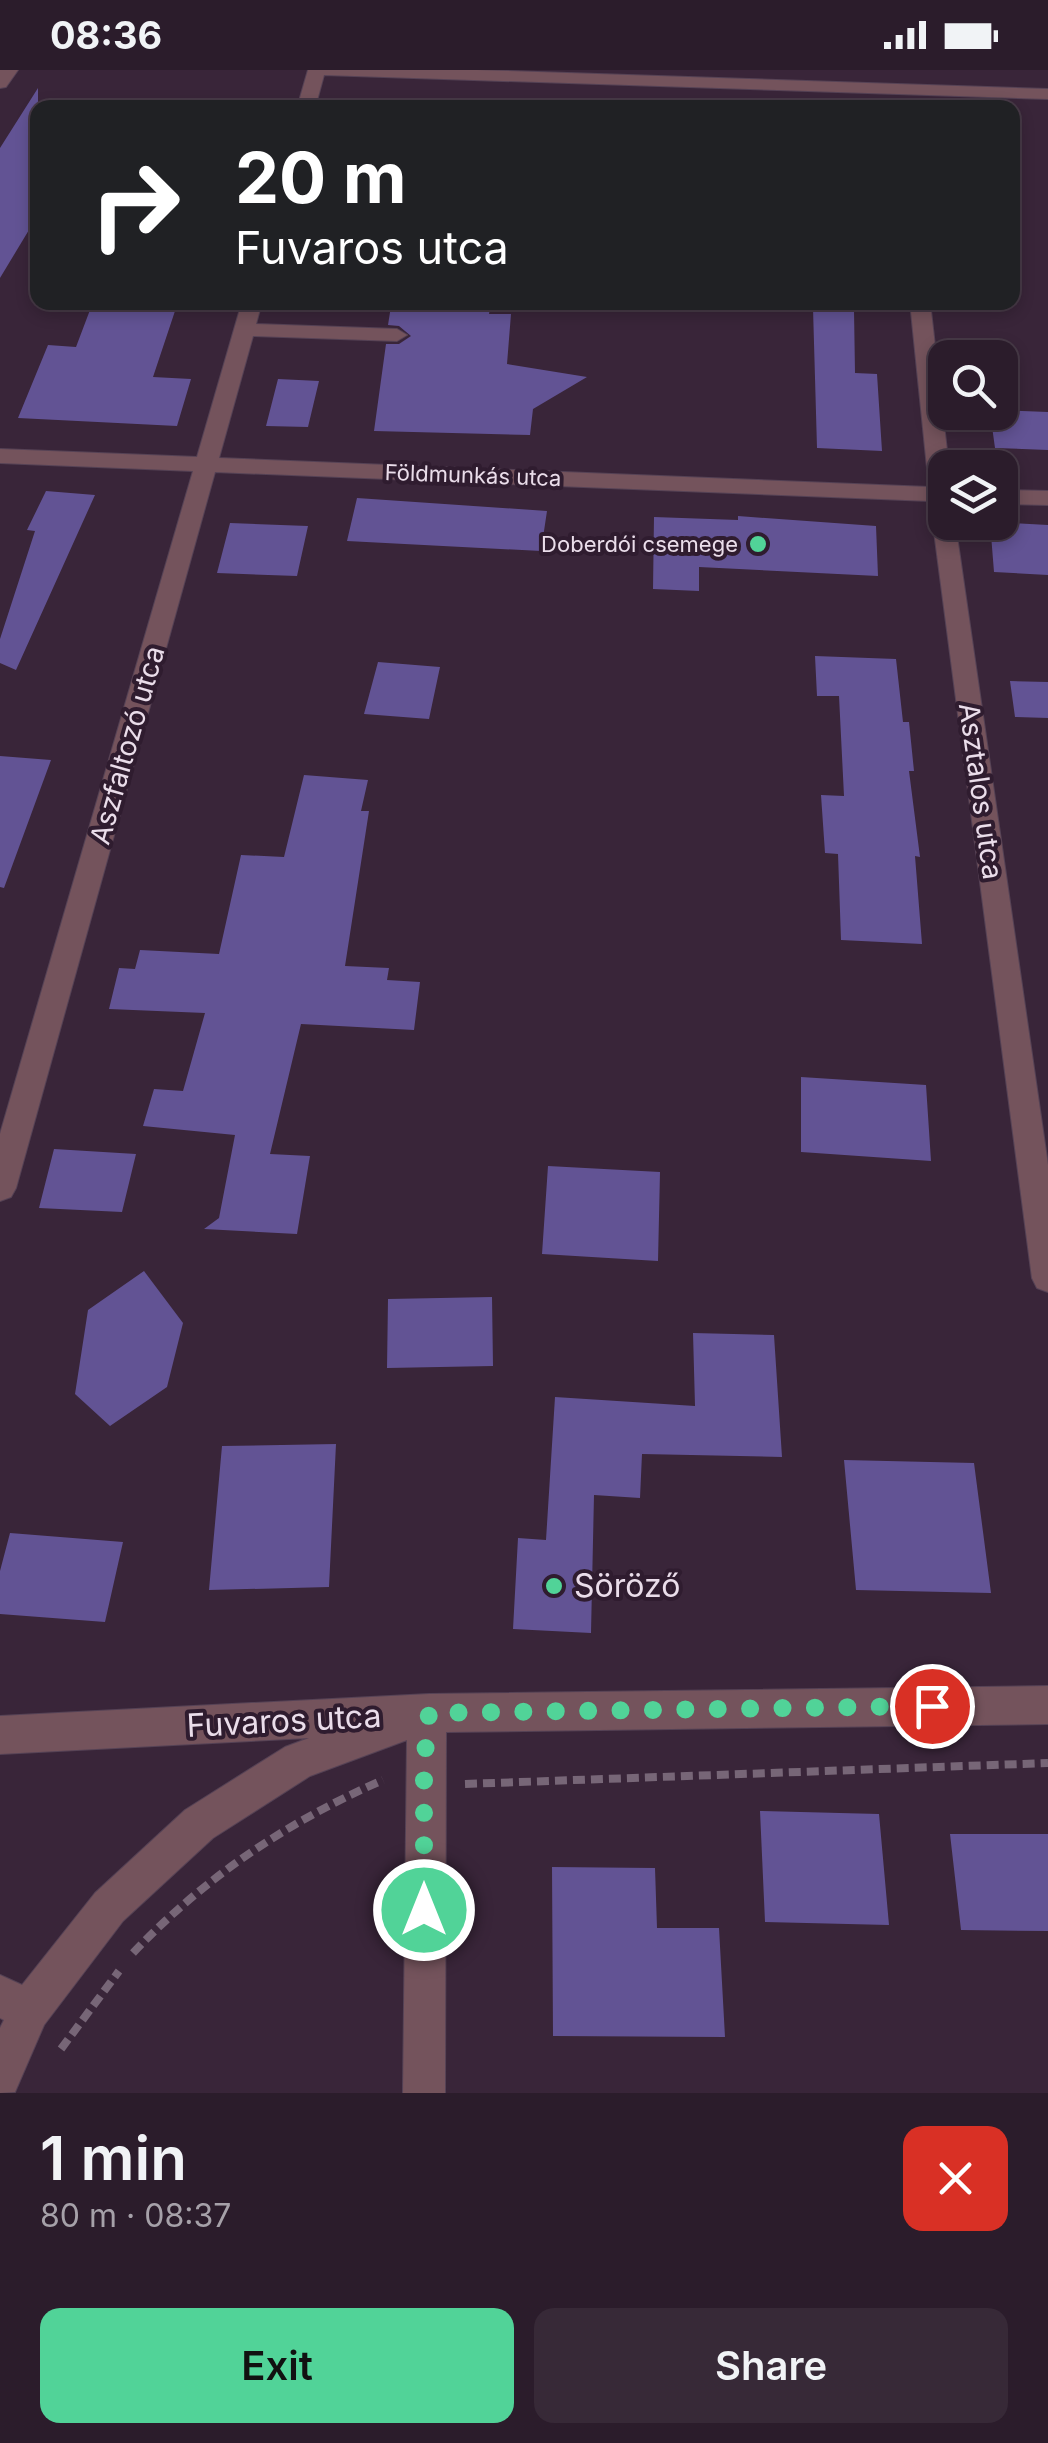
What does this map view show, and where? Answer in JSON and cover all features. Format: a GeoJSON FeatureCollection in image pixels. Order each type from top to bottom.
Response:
{"type":"FeatureCollection","features":[{"type":"Feature","properties":{"kind":"street"},"geometry":{"type":"LineString","coordinates":[[0,83],[9,70]]}},
{"type":"Feature","properties":{"kind":"street"},"geometry":{"type":"LineString","coordinates":[[309,100],[318,70],[1048,94]]}},
{"type":"Feature","properties":{"kind":"street","name":"Aszfaltozó utca"},"geometry":{"type":"LineString","coordinates":[[0,1188],[250,310]]}},
{"type":"Feature","properties":{"kind":"street","name":"Asztalos utca"},"geometry":{"type":"LineString","coordinates":[[921,310],[938,450]]}},
{"type":"Feature","properties":{"kind":"street"},"geometry":{"type":"LineString","coordinates":[[244,330],[397,336]]}},
{"type":"Feature","properties":{"kind":"street","name":"Földmunkás utca"},"geometry":{"type":"LineString","coordinates":[[0,456],[928,494]]}},
{"type":"Feature","properties":{"kind":"street"},"geometry":{"type":"LineString","coordinates":[[1018,497],[1048,498]]}},
{"type":"Feature","properties":{"kind":"street","name":"Asztalos utca"},"geometry":{"type":"LineString","coordinates":[[949,540],[1048,1278]]}},
{"type":"Feature","properties":{"kind":"street","name":"Fuvaros utca"},"geometry":{"type":"LineString","coordinates":[[0,1735],[429,1713],[1048,1705]]}},
{"type":"Feature","properties":{"kind":"street"},"geometry":{"type":"LineString","coordinates":[[0,2077],[14,2003],[109,1906],[200,1824],[299,1761],[429,1713],[424,1764],[424,2093]]}},
{"type":"Feature","properties":{"kind":"path"},"geometry":{"type":"LineString","coordinates":[[54,2060],[135,1950],[221,1871],[325,1804],[424,1764],[450,1784],[1048,1762]]}},
{"type":"Feature","properties":{"kind":"building"},"geometry":{"type":"Polygon","coordinates":[[[30,101],[30,228],[0,278],[0,148],[30,101]]]}},
{"type":"Feature","properties":{"kind":"building"},"geometry":{"type":"Polygon","coordinates":[[[90,310],[175,310],[153,377],[191,379],[177,426],[18,418],[48,345],[76,347],[90,310]]]}},
{"type":"Feature","properties":{"kind":"building"},"geometry":{"type":"Polygon","coordinates":[[[390,310],[490,310],[489,314],[511,314],[507,364],[587,377],[533,409],[530,435],[374,431],[386,344],[399,344],[411,336],[399,326],[388,325],[390,310]]]}},
{"type":"Feature","properties":{"kind":"building"},"geometry":{"type":"Polygon","coordinates":[[[813,310],[854,310],[855,373],[877,374],[882,451],[817,448],[813,310]]]}},
{"type":"Feature","properties":{"kind":"building"},"geometry":{"type":"Polygon","coordinates":[[[278,379],[319,381],[308,427],[266,426],[278,379]]]}},
{"type":"Feature","properties":{"kind":"building"},"geometry":{"type":"Polygon","coordinates":[[[1018,411],[1048,412],[1048,450],[995,448],[992,430],[1018,430],[1018,411]]]}},
{"type":"Feature","properties":{"kind":"building"},"geometry":{"type":"Polygon","coordinates":[[[46,491],[95,495],[16,670],[0,663],[0,639],[35,531],[27,530],[46,491]]]}},
{"type":"Feature","properties":{"kind":"building"},"geometry":{"type":"Polygon","coordinates":[[[357,498],[547,511],[541,551],[347,541],[357,498]]]}},
{"type":"Feature","properties":{"kind":"building"},"geometry":{"type":"Polygon","coordinates":[[[738,516],[876,526],[878,576],[699,567],[699,591],[653,589],[654,517],[738,520],[738,516]]]}},
{"type":"Feature","properties":{"kind":"building"},"geometry":{"type":"Polygon","coordinates":[[[230,523],[308,526],[297,576],[217,573],[230,523]]]}},
{"type":"Feature","properties":{"kind":"building"},"geometry":{"type":"Polygon","coordinates":[[[1018,523],[1048,525],[1048,575],[994,572],[991,540],[1018,540],[1018,523]]]}},
{"type":"Feature","properties":{"kind":"building"},"geometry":{"type":"Polygon","coordinates":[[[815,656],[896,659],[903,722],[909,722],[914,771],[909,771],[920,857],[915,856],[922,944],[841,940],[838,854],[825,853],[821,795],[844,796],[839,696],[817,696],[815,656]]]}},
{"type":"Feature","properties":{"kind":"building"},"geometry":{"type":"Polygon","coordinates":[[[378,662],[440,667],[429,719],[364,714],[378,662]]]}},
{"type":"Feature","properties":{"kind":"building"},"geometry":{"type":"Polygon","coordinates":[[[1010,681],[1048,682],[1048,718],[1015,717],[1010,681]]]}},
{"type":"Feature","properties":{"kind":"building"},"geometry":{"type":"Polygon","coordinates":[[[0,756],[51,760],[4,888],[0,887],[0,756]]]}},
{"type":"Feature","properties":{"kind":"building"},"geometry":{"type":"Polygon","coordinates":[[[304,775],[368,780],[361,811],[369,811],[345,966],[389,968],[387,980],[420,982],[414,1030],[301,1024],[270,1154],[310,1156],[297,1234],[204,1229],[219,1218],[235,1135],[143,1126],[154,1089],[183,1091],[205,1013],[109,1009],[119,968],[135,969],[140,950],[219,954],[241,855],[284,857],[304,775]]]}},
{"type":"Feature","properties":{"kind":"building"},"geometry":{"type":"Polygon","coordinates":[[[801,1077],[926,1085],[931,1161],[801,1152],[801,1077]]]}},
{"type":"Feature","properties":{"kind":"building"},"geometry":{"type":"Polygon","coordinates":[[[54,1149],[136,1154],[122,1212],[39,1208],[54,1149]]]}},
{"type":"Feature","properties":{"kind":"building"},"geometry":{"type":"Polygon","coordinates":[[[548,1166],[660,1172],[658,1261],[542,1254],[548,1166]]]}},
{"type":"Feature","properties":{"kind":"building"},"geometry":{"type":"Polygon","coordinates":[[[144,1271],[183,1323],[167,1387],[110,1426],[75,1394],[88,1310],[144,1271]]]}},
{"type":"Feature","properties":{"kind":"building"},"geometry":{"type":"Polygon","coordinates":[[[492,1297],[493,1366],[387,1368],[388,1299],[492,1297]]]}},
{"type":"Feature","properties":{"kind":"building"},"geometry":{"type":"Polygon","coordinates":[[[693,1333],[774,1335],[782,1457],[642,1454],[640,1498],[594,1495],[591,1633],[513,1629],[518,1538],[546,1540],[555,1397],[695,1406],[693,1333]]]}},
{"type":"Feature","properties":{"kind":"building"},"geometry":{"type":"Polygon","coordinates":[[[336,1444],[329,1587],[209,1590],[222,1446],[336,1444]]]}},
{"type":"Feature","properties":{"kind":"building"},"geometry":{"type":"Polygon","coordinates":[[[844,1460],[974,1463],[991,1593],[856,1590],[844,1460]]]}},
{"type":"Feature","properties":{"kind":"building"},"geometry":{"type":"Polygon","coordinates":[[[10,1533],[123,1542],[105,1622],[0,1614],[0,1571],[10,1533]]]}},
{"type":"Feature","properties":{"kind":"building"},"geometry":{"type":"Polygon","coordinates":[[[760,1811],[879,1814],[889,1925],[765,1922],[760,1811]]]}},
{"type":"Feature","properties":{"kind":"building"},"geometry":{"type":"Polygon","coordinates":[[[950,1834],[1048,1834],[1048,1931],[961,1930],[950,1834]]]}},
{"type":"Feature","properties":{"kind":"building"},"geometry":{"type":"Polygon","coordinates":[[[552,1867],[655,1868],[657,1928],[719,1928],[725,2037],[553,2036],[552,1867]]]}},
{"type":"Feature","properties":{"kind":"place","name":"Doberdói csemege"},"geometry":{"type":"Point","coordinates":[758,544]}},
{"type":"Feature","properties":{"kind":"place","name":"Söröző"},"geometry":{"type":"Point","coordinates":[554,1586]}},
{"type":"Feature","properties":{"kind":"route"},"geometry":{"type":"LineString","coordinates":[[424,1910],[424,1764],[429,1713],[932,1706]]}}]}
